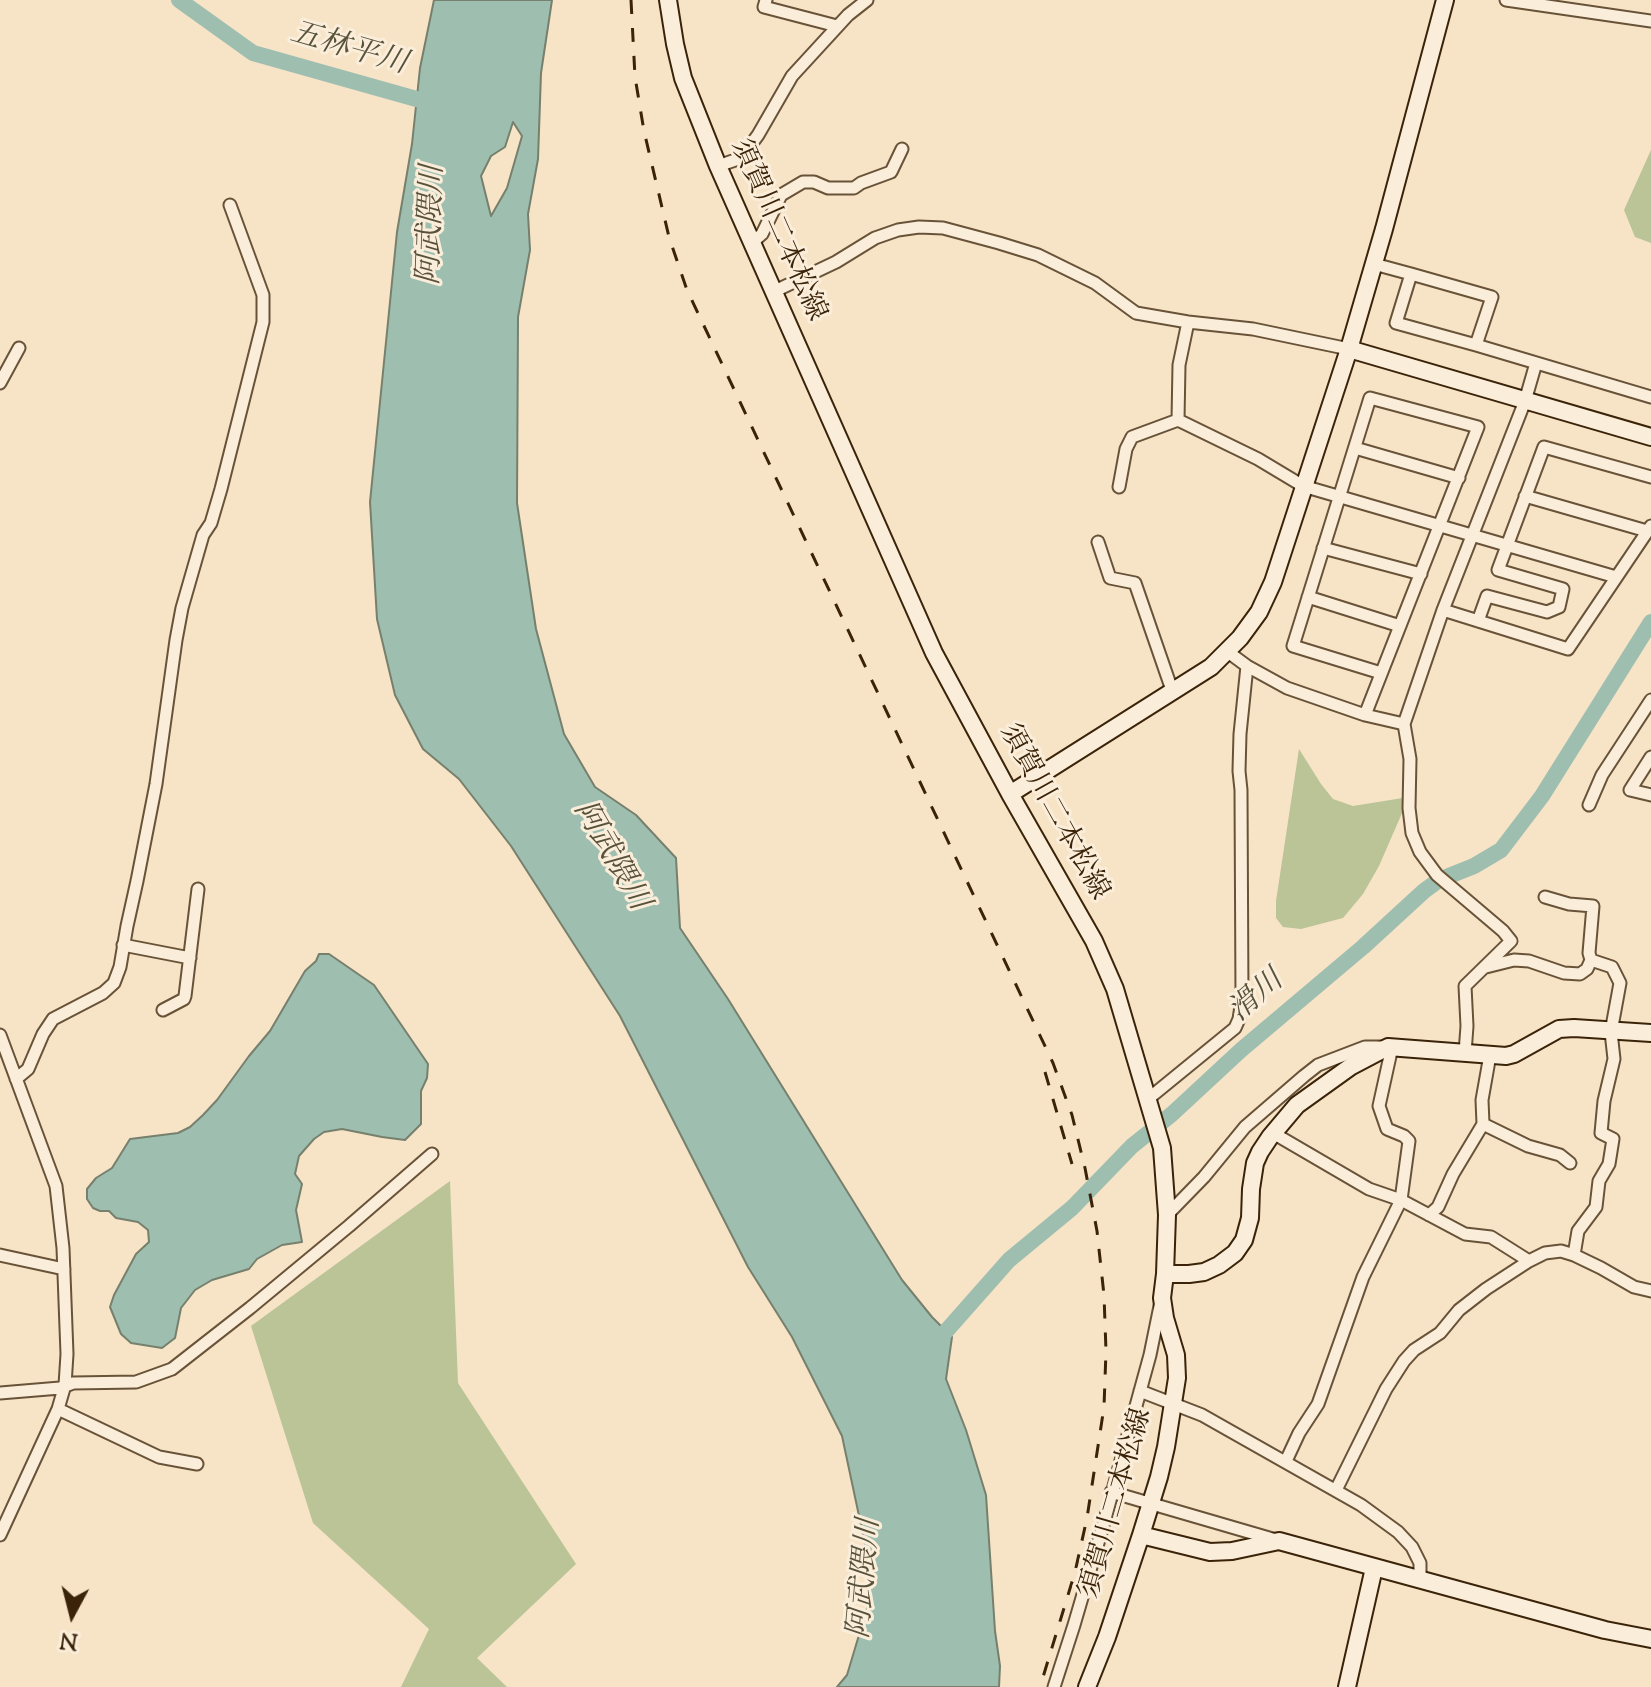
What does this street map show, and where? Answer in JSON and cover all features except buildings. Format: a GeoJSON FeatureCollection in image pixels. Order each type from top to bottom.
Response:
{"type":"FeatureCollection","features":[{"type":"Feature","properties":{"kind":"street","name":"須賀川二本松線"},"geometry":{"type":"LineString","coordinates":[[668,0],[683,78],[718,166],[934,653],[1094,941],[1115,989],[1162,1148],[1167,1215],[1162,1298],[1177,1362],[1173,1404],[1162,1462],[1141,1535],[1087,1687]]}},
{"type":"Feature","properties":{"kind":"street"},"geometry":{"type":"LineString","coordinates":[[766,0],[764,7],[837,26]]}},
{"type":"Feature","properties":{"kind":"street"},"geometry":{"type":"LineString","coordinates":[[718,166],[741,158],[792,76],[837,26],[867,0]]}},
{"type":"Feature","properties":{"kind":"street"},"geometry":{"type":"LineString","coordinates":[[1010,794],[1211,667],[1228,652],[1259,612],[1273,582],[1349,349],[1445,0]]}},
{"type":"Feature","properties":{"kind":"street"},"geometry":{"type":"LineString","coordinates":[[1506,0],[1651,21]]}},
{"type":"Feature","properties":{"kind":"street"},"geometry":{"type":"LineString","coordinates":[[753,242],[762,234],[781,195],[803,182],[814,182],[828,188],[854,188],[891,172],[902,149]]}},
{"type":"Feature","properties":{"kind":"street"},"geometry":{"type":"LineString","coordinates":[[16,1079],[28,1069],[53,1019],[103,993],[114,983],[120,967],[156,784],[182,608],[203,535],[211,523],[221,489],[263,322],[263,295],[230,205]]}},
{"type":"Feature","properties":{"kind":"street"},"geometry":{"type":"LineString","coordinates":[[775,291],[836,262],[875,238],[898,230],[943,228],[1038,255],[1095,283],[1136,313],[1253,329],[1349,349],[1651,437]]}},
{"type":"Feature","properties":{"kind":"street"},"geometry":{"type":"LineString","coordinates":[[1374,264],[1492,297],[1476,345]]}},
{"type":"Feature","properties":{"kind":"street"},"geometry":{"type":"LineString","coordinates":[[1411,274],[1396,323],[1651,397]]}},
{"type":"Feature","properties":{"kind":"street"},"geometry":{"type":"LineString","coordinates":[[1178,420],[1179,365],[1188,322]]}},
{"type":"Feature","properties":{"kind":"street"},"geometry":{"type":"LineString","coordinates":[[0,383],[19,348]]}},
{"type":"Feature","properties":{"kind":"street"},"geometry":{"type":"LineString","coordinates":[[1465,1053],[1465,986],[1511,941],[1437,875],[1420,852],[1412,833],[1410,759],[1404,724],[1443,610],[1525,401],[1536,363]]}},
{"type":"Feature","properties":{"kind":"street"},"geometry":{"type":"LineString","coordinates":[[1365,715],[1478,427],[1370,398],[1293,646],[1381,673]]}},
{"type":"Feature","properties":{"kind":"street"},"geometry":{"type":"LineString","coordinates":[[1119,487],[1126,449],[1132,437],[1178,420],[1258,459],[1303,486],[1616,577]]}},
{"type":"Feature","properties":{"kind":"street"},"geometry":{"type":"LineString","coordinates":[[1478,621],[1487,596],[1547,612],[1559,607],[1563,589],[1498,570],[1544,447],[1651,477]]}},
{"type":"Feature","properties":{"kind":"street"},"geometry":{"type":"LineString","coordinates":[[1355,448],[1459,478]]}},
{"type":"Feature","properties":{"kind":"street"},"geometry":{"type":"LineString","coordinates":[[1443,610],[1568,649],[1649,529],[1525,496]]}},
{"type":"Feature","properties":{"kind":"street"},"geometry":{"type":"LineString","coordinates":[[1098,542],[1110,578],[1135,583],[1173,693]]}},
{"type":"Feature","properties":{"kind":"street"},"geometry":{"type":"LineString","coordinates":[[1323,548],[1421,574]]}},
{"type":"Feature","properties":{"kind":"street"},"geometry":{"type":"LineString","coordinates":[[1308,597],[1400,626]]}},
{"type":"Feature","properties":{"kind":"street"},"geometry":{"type":"LineString","coordinates":[[1228,652],[1287,688],[1365,715],[1404,724]]}},
{"type":"Feature","properties":{"kind":"street"},"geometry":{"type":"LineString","coordinates":[[1149,1102],[1235,1028],[1239,1019],[1242,1000],[1239,771],[1247,666]]}},
{"type":"Feature","properties":{"kind":"street"},"geometry":{"type":"LineString","coordinates":[[1589,805],[1602,775],[1651,700]]}},
{"type":"Feature","properties":{"kind":"street"},"geometry":{"type":"LineString","coordinates":[[1651,757],[1630,790],[1651,795]]}},
{"type":"Feature","properties":{"kind":"street"},"geometry":{"type":"LineString","coordinates":[[163,1010],[184,999],[198,889]]}},
{"type":"Feature","properties":{"kind":"street"},"geometry":{"type":"LineString","coordinates":[[1484,967],[1514,960],[1529,961],[1564,973],[1580,974],[1587,969],[1591,960],[1593,906],[1569,904],[1545,897]]}},
{"type":"Feature","properties":{"kind":"street"},"geometry":{"type":"LineString","coordinates":[[123,945],[190,958]]}},
{"type":"Feature","properties":{"kind":"street"},"geometry":{"type":"LineString","coordinates":[[1574,1255],[1578,1231],[1596,1207],[1599,1181],[1609,1164],[1613,1139],[1601,1133],[1604,1101],[1614,1059],[1611,1032],[1620,983],[1612,967],[1591,960]]}},
{"type":"Feature","properties":{"kind":"street"},"geometry":{"type":"LineString","coordinates":[[1167,1215],[1204,1177],[1245,1127],[1304,1076],[1318,1065],[1365,1047],[1506,1056],[1559,1029],[1651,1033]]}},
{"type":"Feature","properties":{"kind":"street"},"geometry":{"type":"LineString","coordinates":[[0,1035],[56,1186],[67,1336],[65,1385],[58,1409],[0,1535]]}},
{"type":"Feature","properties":{"kind":"street"},"geometry":{"type":"LineString","coordinates":[[1165,1274],[1204,1272],[1235,1253],[1244,1240],[1250,1218],[1255,1163],[1273,1133],[1297,1105],[1350,1067],[1390,1047]]}},
{"type":"Feature","properties":{"kind":"street"},"geometry":{"type":"LineString","coordinates":[[1286,1461],[1318,1404],[1363,1277],[1401,1200],[1409,1141],[1387,1129],[1379,1106],[1390,1047]]}},
{"type":"Feature","properties":{"kind":"street"},"geometry":{"type":"LineString","coordinates":[[1429,1215],[1438,1207],[1453,1174],[1483,1124],[1482,1100],[1490,1055]]}},
{"type":"Feature","properties":{"kind":"street"},"geometry":{"type":"LineString","coordinates":[[1483,1124],[1528,1146],[1560,1155],[1570,1163]]}},
{"type":"Feature","properties":{"kind":"street"},"geometry":{"type":"LineString","coordinates":[[1273,1133],[1369,1189],[1401,1200],[1465,1234],[1491,1237],[1529,1261]]}},
{"type":"Feature","properties":{"kind":"street"},"geometry":{"type":"LineString","coordinates":[[0,1393],[53,1389],[73,1383],[136,1382],[172,1369],[272,1290],[432,1154]]}},
{"type":"Feature","properties":{"kind":"street"},"geometry":{"type":"LineString","coordinates":[[1336,1490],[1386,1389],[1404,1361],[1414,1350],[1440,1333],[1459,1310],[1529,1261],[1545,1253],[1561,1251],[1634,1287],[1651,1291]]}},
{"type":"Feature","properties":{"kind":"street"},"geometry":{"type":"LineString","coordinates":[[0,1255],[64,1269]]}},
{"type":"Feature","properties":{"kind":"street"},"geometry":{"type":"LineString","coordinates":[[1054,1687],[1140,1391],[1162,1298]]}},
{"type":"Feature","properties":{"kind":"street"},"geometry":{"type":"LineString","coordinates":[[1140,1391],[1202,1415],[1336,1490],[1398,1532],[1412,1547],[1420,1563],[1420,1579]]}},
{"type":"Feature","properties":{"kind":"street"},"geometry":{"type":"LineString","coordinates":[[58,1409],[159,1457],[197,1464]]}},
{"type":"Feature","properties":{"kind":"street"},"geometry":{"type":"LineString","coordinates":[[1111,1492],[1374,1568],[1605,1630],[1651,1639]]}},
{"type":"Feature","properties":{"kind":"street"},"geometry":{"type":"LineString","coordinates":[[1141,1535],[1210,1552],[1232,1551],[1279,1541]]}},
{"type":"Feature","properties":{"kind":"street"},"geometry":{"type":"LineString","coordinates":[[1347,1687],[1374,1568]]}},
{"type":"Feature","properties":{"kind":"green space"},"geometry":{"type":"Polygon","coordinates":[[[1651,150],[1651,243],[1635,237],[1624,210],[1651,150]]]}},
{"type":"Feature","properties":{"kind":"green space"},"geometry":{"type":"Polygon","coordinates":[[[1299,749],[1333,799],[1353,806],[1409,797],[1379,866],[1363,894],[1343,918],[1301,929],[1283,927],[1276,918],[1299,749]]]}},
{"type":"Feature","properties":{"kind":"green space"},"geometry":{"type":"Polygon","coordinates":[[[450,1181],[458,1383],[576,1564],[477,1658],[507,1687],[401,1687],[429,1629],[313,1523],[251,1326],[450,1181]]]}},
{"type":"Feature","properties":{"kind":"water","name":"阿武隈川"},"geometry":{"type":"Polygon","coordinates":[[[434,0],[552,0],[541,73],[538,159],[528,214],[530,250],[518,317],[517,503],[536,629],[564,734],[595,787],[636,815],[676,858],[680,928],[728,999],[902,1280],[952,1337],[946,1379],[986,1495],[1000,1666],[999,1687],[837,1687],[847,1675],[871,1595],[865,1544],[842,1436],[792,1337],[748,1267],[620,1016],[511,846],[459,779],[423,749],[395,695],[377,619],[370,502],[397,232],[412,144],[420,68],[434,0]],[[513,122],[505,147],[491,156],[481,176],[491,216],[507,188],[522,136],[513,122]]]}},
{"type":"Feature","properties":{"kind":"water"},"geometry":{"type":"Polygon","coordinates":[[[319,954],[329,954],[374,985],[428,1064],[427,1078],[421,1091],[421,1124],[405,1140],[342,1129],[324,1132],[314,1139],[299,1156],[295,1174],[302,1184],[296,1210],[302,1242],[282,1245],[257,1259],[249,1269],[212,1280],[195,1290],[181,1308],[175,1338],[162,1348],[131,1343],[121,1334],[110,1307],[136,1254],[149,1242],[148,1230],[138,1222],[116,1218],[109,1211],[93,1208],[87,1199],[87,1189],[96,1178],[112,1168],[130,1139],[178,1133],[203,1115],[270,1031],[305,971],[319,954]]]}},
{"type":"Feature","properties":{"kind":"waterway","name":"五林平川"},"geometry":{"type":"LineString","coordinates":[[179,0],[253,53],[420,100],[436,108]]}},
{"type":"Feature","properties":{"kind":"waterway","name":"滑川"},"geometry":{"type":"LineString","coordinates":[[933,1346],[1009,1260],[1072,1208],[1132,1146],[1172,1114],[1241,1050],[1424,891],[1439,880],[1474,866],[1501,850],[1542,796],[1651,622]]}},
{"type":"Feature","properties":{"kind":"railway"},"geometry":{"type":"LineString","coordinates":[[631,0],[635,77],[644,131],[669,237],[687,290],[1053,1063],[1072,1115],[1085,1168],[1097,1231],[1104,1295],[1104,1407],[1087,1518],[1075,1572],[1040,1687]]}},
{"type":"Feature","properties":{"kind":"railway"},"geometry":{"type":"LineString","coordinates":[[1045,1072],[1072,1164]]}}]}
